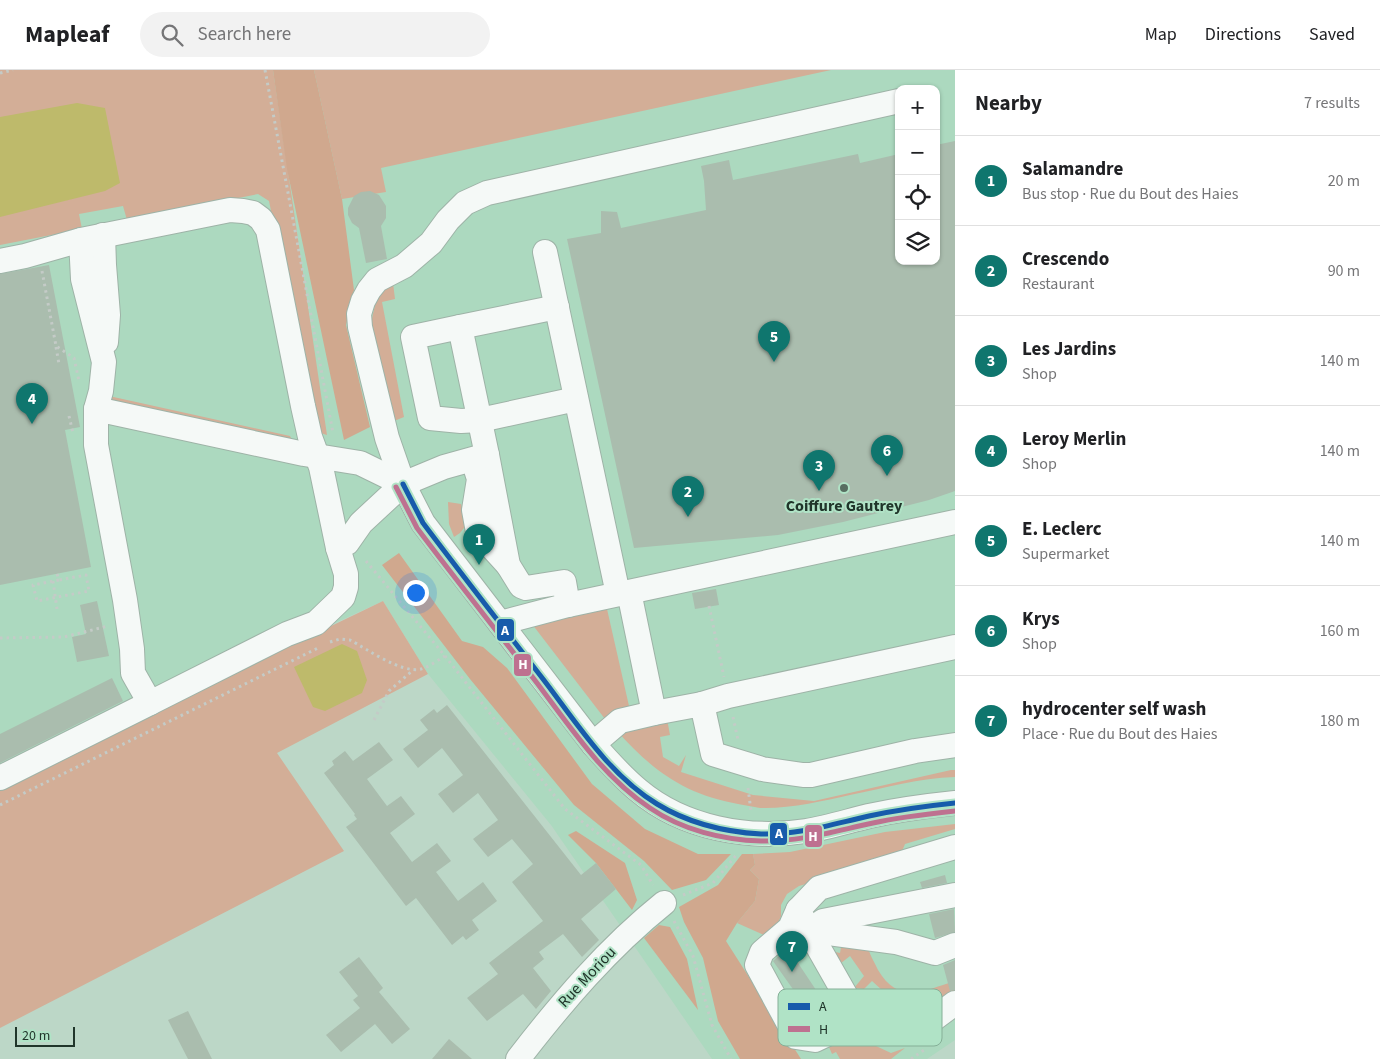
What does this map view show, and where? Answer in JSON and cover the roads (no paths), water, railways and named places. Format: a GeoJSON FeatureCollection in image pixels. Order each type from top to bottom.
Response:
{"type":"FeatureCollection","features":[{"type":"Feature","properties":{"kind":"street"},"geometry":{"type":"LineString","coordinates":[[895,102],[487,194],[465,203],[448,220],[431,243],[404,266],[377,280],[369,290],[359,314],[360,327],[387,438],[403,484],[424,523],[593,744],[615,769],[639,791],[667,809],[701,824],[749,834],[780,834],[808,831],[894,811],[955,803]]}},
{"type":"Feature","properties":{"kind":"street"},"geometry":{"type":"LineString","coordinates":[[0,261],[92,237],[230,210],[243,210],[253,213],[261,219],[268,230],[310,437],[325,457]]}},
{"type":"Feature","properties":{"kind":"street"},"geometry":{"type":"LineString","coordinates":[[92,237],[104,265],[108,315],[101,390],[96,409],[96,445],[125,600],[132,649],[133,673],[150,704]]}},
{"type":"Feature","properties":{"kind":"street"},"geometry":{"type":"LineString","coordinates":[[545,252],[576,399],[654,713]]}},
{"type":"Feature","properties":{"kind":"street"},"geometry":{"type":"LineString","coordinates":[[557,307],[413,337],[430,418],[461,421],[480,420],[576,399]]}},
{"type":"Feature","properties":{"kind":"street"},"geometry":{"type":"LineString","coordinates":[[460,327],[480,420],[480,457],[508,565],[521,586],[526,588],[564,582],[568,605]]}},
{"type":"Feature","properties":{"kind":"street"},"geometry":{"type":"LineString","coordinates":[[96,409],[360,463],[403,484]]}},
{"type":"Feature","properties":{"kind":"street"},"geometry":{"type":"LineString","coordinates":[[0,778],[287,634],[316,623],[343,597],[346,587],[346,574],[343,546],[321,467],[325,457]]}},
{"type":"Feature","properties":{"kind":"street"},"geometry":{"type":"LineString","coordinates":[[343,546],[361,524],[403,484],[444,467],[480,457]]}},
{"type":"Feature","properties":{"kind":"street"},"geometry":{"type":"LineString","coordinates":[[500,623],[568,605],[955,522]]}},
{"type":"Feature","properties":{"kind":"street"},"geometry":{"type":"LineString","coordinates":[[593,744],[620,721],[955,647]]}},
{"type":"Feature","properties":{"kind":"street"},"geometry":{"type":"LineString","coordinates":[[702,704],[713,754],[772,771],[810,775],[915,751],[955,745]]}},
{"type":"Feature","properties":{"kind":"street"},"geometry":{"type":"LineString","coordinates":[[778,1004],[757,965],[762,952],[799,923],[819,888],[955,846]]}},
{"type":"Feature","properties":{"kind":"street"},"geometry":{"type":"LineString","coordinates":[[799,923],[823,921],[955,895]]}},
{"type":"Feature","properties":{"kind":"street","name":"Rue Moriou"},"geometry":{"type":"LineString","coordinates":[[518,1059],[558,1006],[584,978],[637,925],[664,903]]}},
{"type":"Feature","properties":{"kind":"street"},"geometry":{"type":"LineString","coordinates":[[799,923],[896,942],[935,953],[955,945]]}},
{"type":"Feature","properties":{"kind":"street"},"geometry":{"type":"LineString","coordinates":[[799,923],[840,989]]}},
{"type":"Feature","properties":{"kind":"street"},"geometry":{"type":"LineString","coordinates":[[942,1013],[955,1003]]}},
{"type":"Feature","properties":{"kind":"place","name":"E. Leclerc"},"geometry":{"type":"Point","coordinates":[774,362]}},
{"type":"Feature","properties":{"kind":"place","name":"Leroy Merlin"},"geometry":{"type":"Point","coordinates":[32,424]}},
{"type":"Feature","properties":{"kind":"place","name":"Krys"},"geometry":{"type":"Point","coordinates":[887,476]}},
{"type":"Feature","properties":{"kind":"place","name":"Coiffure Gautrey"},"geometry":{"type":"Point","coordinates":[844,488]}},
{"type":"Feature","properties":{"kind":"place","name":"Les Jardins"},"geometry":{"type":"Point","coordinates":[819,491]}},
{"type":"Feature","properties":{"kind":"place","name":"Crescendo"},"geometry":{"type":"Point","coordinates":[688,517]}},
{"type":"Feature","properties":{"kind":"place","name":"Salamandre"},"geometry":{"type":"Point","coordinates":[479,565]}},
{"type":"Feature","properties":{"kind":"place","name":"hydrocenter self wash"},"geometry":{"type":"Point","coordinates":[792,972]}}]}
